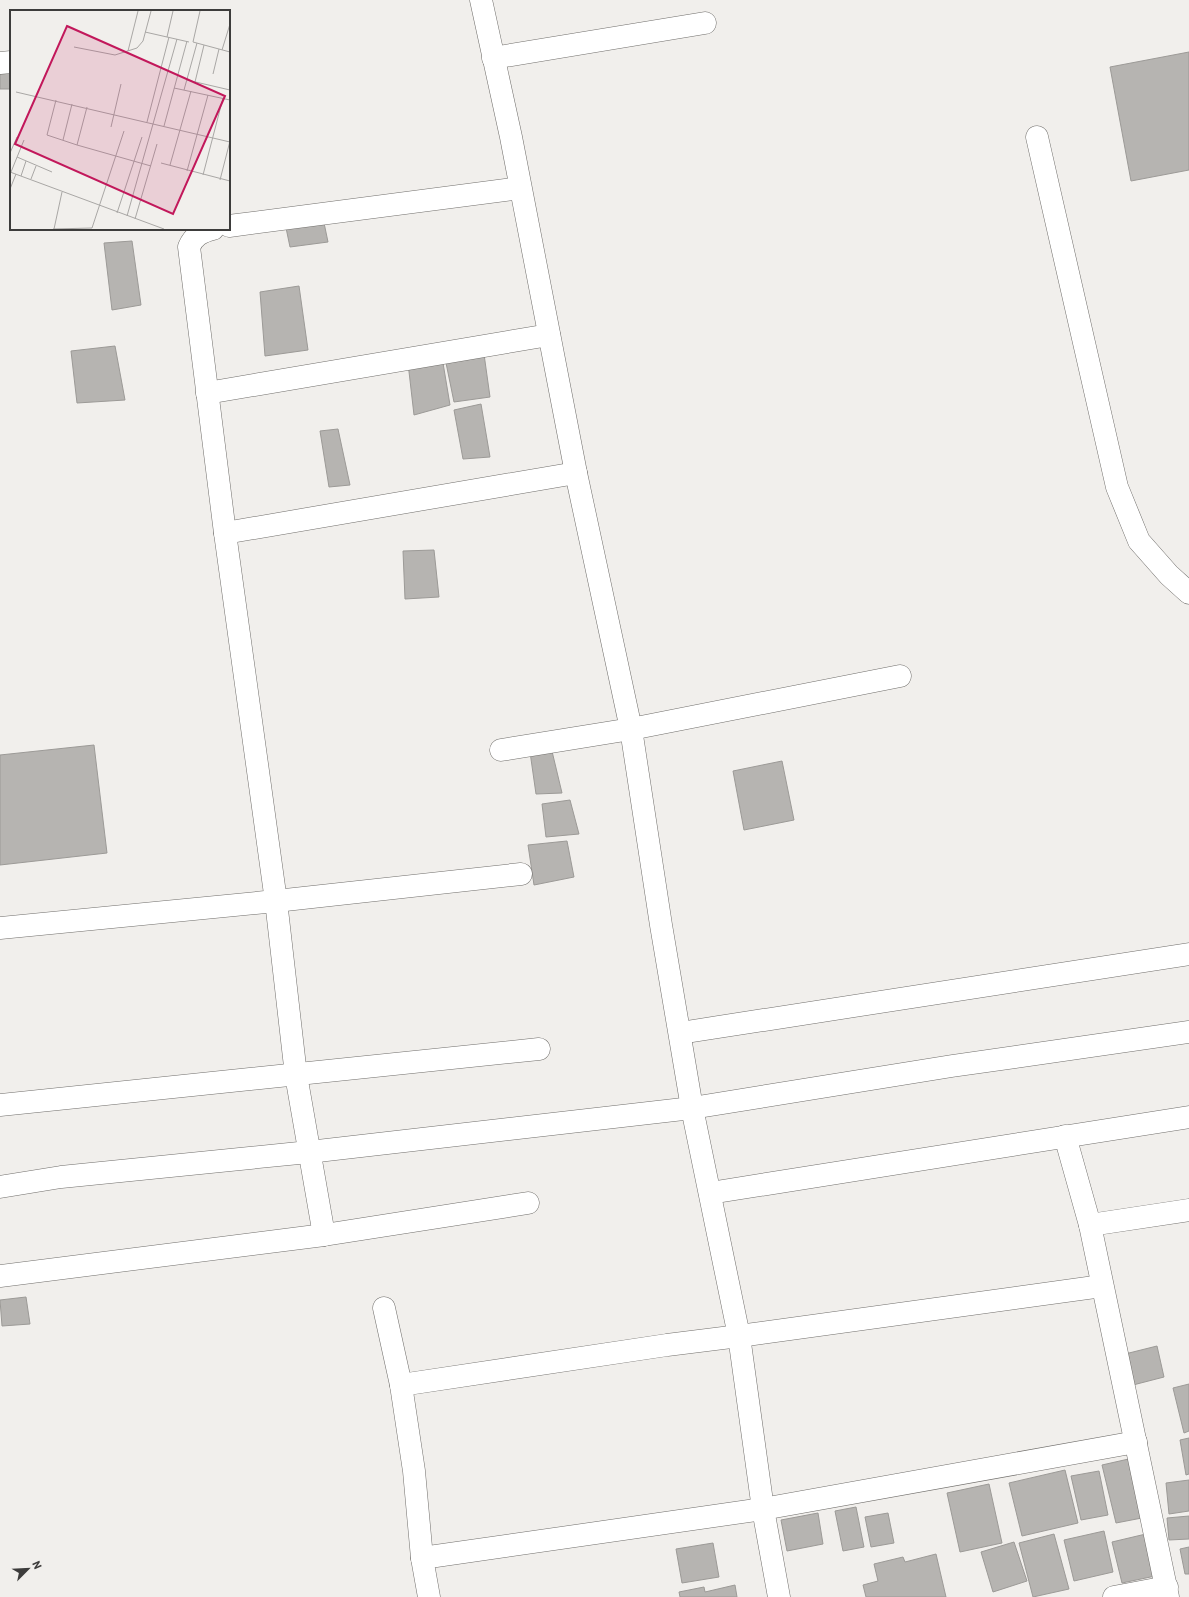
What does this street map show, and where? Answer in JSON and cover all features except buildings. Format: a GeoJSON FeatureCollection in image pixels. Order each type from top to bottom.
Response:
{"type":"FeatureCollection","features":[{"type":"Feature","properties":{"kind":"street"},"geometry":{"type":"LineString","coordinates":[[481,0],[550,335],[576,473],[631,729],[692,1108],[739,1336],[763,1509],[779,1597]]}},
{"type":"Feature","properties":{"kind":"street"},"geometry":{"type":"LineString","coordinates":[[493,58],[705,22]]}},
{"type":"Feature","properties":{"kind":"street"},"geometry":{"type":"LineString","coordinates":[[0,63],[10,62]]}},
{"type":"Feature","properties":{"kind":"street"},"geometry":{"type":"LineString","coordinates":[[1037,137],[1117,487],[1140,541],[1169,575],[1189,593]]}},
{"type":"Feature","properties":{"kind":"street"},"geometry":{"type":"LineString","coordinates":[[230,226],[520,188]]}},
{"type":"Feature","properties":{"kind":"street"},"geometry":{"type":"LineString","coordinates":[[210,230],[197,235],[189,246],[225,533],[276,901],[296,1076],[324,1235]]}},
{"type":"Feature","properties":{"kind":"street"},"geometry":{"type":"LineString","coordinates":[[208,393],[550,335]]}},
{"type":"Feature","properties":{"kind":"street"},"geometry":{"type":"LineString","coordinates":[[225,533],[576,473]]}},
{"type":"Feature","properties":{"kind":"street"},"geometry":{"type":"LineString","coordinates":[[501,750],[631,729],[900,676]]}},
{"type":"Feature","properties":{"kind":"street"},"geometry":{"type":"LineString","coordinates":[[0,928],[276,901],[521,874]]}},
{"type":"Feature","properties":{"kind":"street"},"geometry":{"type":"LineString","coordinates":[[680,1033],[1189,954]]}},
{"type":"Feature","properties":{"kind":"street"},"geometry":{"type":"LineString","coordinates":[[0,1187],[61,1177],[309,1152],[692,1108],[952,1066],[1189,1032]]}},
{"type":"Feature","properties":{"kind":"street"},"geometry":{"type":"LineString","coordinates":[[0,1105],[296,1076],[539,1049]]}},
{"type":"Feature","properties":{"kind":"street"},"geometry":{"type":"LineString","coordinates":[[710,1193],[1189,1117]]}},
{"type":"Feature","properties":{"kind":"street"},"geometry":{"type":"LineString","coordinates":[[1065,1136],[1090,1225],[1168,1592],[1114,1597]]}},
{"type":"Feature","properties":{"kind":"street"},"geometry":{"type":"LineString","coordinates":[[0,1276],[324,1235],[528,1204]]}},
{"type":"Feature","properties":{"kind":"street"},"geometry":{"type":"LineString","coordinates":[[1090,1225],[1188,1215]]}},
{"type":"Feature","properties":{"kind":"street"},"geometry":{"type":"LineString","coordinates":[[401,1386],[666,1345],[1102,1286]]}},
{"type":"Feature","properties":{"kind":"street"},"geometry":{"type":"LineString","coordinates":[[384,1308],[401,1386],[414,1471],[422,1558],[429,1597]]}},
{"type":"Feature","properties":{"kind":"street"},"geometry":{"type":"LineString","coordinates":[[422,1558],[763,1509],[1136,1442]]}}]}
